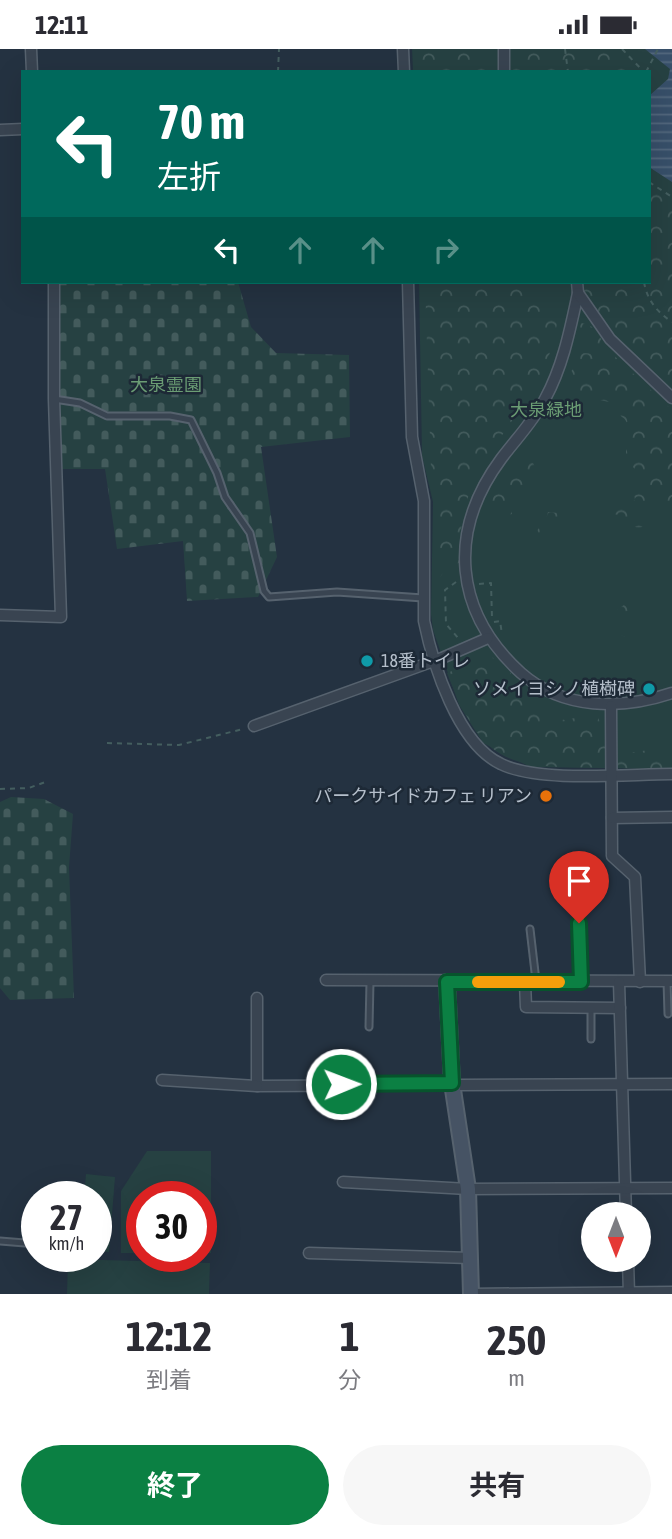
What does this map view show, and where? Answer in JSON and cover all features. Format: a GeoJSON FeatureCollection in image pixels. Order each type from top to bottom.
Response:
{"type":"FeatureCollection","features":[{"type":"Feature","properties":{"kind":"street"},"geometry":{"type":"LineString","coordinates":[[31,49],[32,70]]}},
{"type":"Feature","properties":{"kind":"street"},"geometry":{"type":"LineString","coordinates":[[403,49],[404,70]]}},
{"type":"Feature","properties":{"kind":"street"},"geometry":{"type":"LineString","coordinates":[[504,49],[504,70]]}},
{"type":"Feature","properties":{"kind":"street"},"geometry":{"type":"LineString","coordinates":[[0,130],[21,129]]}},
{"type":"Feature","properties":{"kind":"street"},"geometry":{"type":"LineString","coordinates":[[0,615],[61,617],[54,398],[54,284]]}},
{"type":"Feature","properties":{"kind":"street"},"geometry":{"type":"LineString","coordinates":[[408,284],[412,437],[424,501],[424,621],[460,722],[476,745],[501,765],[537,774],[672,774]]}},
{"type":"Feature","properties":{"kind":"street"},"geometry":{"type":"LineString","coordinates":[[577,287],[610,339],[672,398]]}},
{"type":"Feature","properties":{"kind":"street"},"geometry":{"type":"LineString","coordinates":[[577,287],[562,363],[527,430],[501,459],[480,494],[468,526],[465,558],[472,604],[497,651],[526,677],[571,700],[611,706],[630,705],[672,693]]}},
{"type":"Feature","properties":{"kind":"street"},"geometry":{"type":"LineString","coordinates":[[254,726],[436,660],[488,638]]}},
{"type":"Feature","properties":{"kind":"street"},"geometry":{"type":"LineString","coordinates":[[611,706],[612,856],[635,877],[640,982]]}},
{"type":"Feature","properties":{"kind":"street"},"geometry":{"type":"LineString","coordinates":[[612,818],[672,817]]}},
{"type":"Feature","properties":{"kind":"street"},"geometry":{"type":"LineString","coordinates":[[326,980],[669,981]]}},
{"type":"Feature","properties":{"kind":"street"},"geometry":{"type":"LineString","coordinates":[[447,982],[452,1083],[468,1189],[471,1294],[672,1292]]}},
{"type":"Feature","properties":{"kind":"street"},"geometry":{"type":"LineString","coordinates":[[531,982],[526,1007],[620,1008]]}},
{"type":"Feature","properties":{"kind":"street"},"geometry":{"type":"LineString","coordinates":[[620,982],[626,1202]]}},
{"type":"Feature","properties":{"kind":"street"},"geometry":{"type":"LineString","coordinates":[[257,998],[257,1086]]}},
{"type":"Feature","properties":{"kind":"street"},"geometry":{"type":"LineString","coordinates":[[162,1080],[257,1086],[672,1084]]}},
{"type":"Feature","properties":{"kind":"street"},"geometry":{"type":"LineString","coordinates":[[343,1182],[468,1189],[672,1188]]}},
{"type":"Feature","properties":{"kind":"street"},"geometry":{"type":"LineString","coordinates":[[309,1253],[470,1258]]}},
{"type":"Feature","properties":{"kind":"street"},"geometry":{"type":"LineString","coordinates":[[628,1272],[629,1293]]}},
{"type":"Feature","properties":{"kind":"lane"},"geometry":{"type":"LineString","coordinates":[[54,398],[80,403],[107,416],[191,420],[217,473],[225,497],[250,533],[264,591],[269,597],[337,593],[423,598]]}},
{"type":"Feature","properties":{"kind":"lane"},"geometry":{"type":"LineString","coordinates":[[579,923],[581,982]]}},
{"type":"Feature","properties":{"kind":"lane"},"geometry":{"type":"LineString","coordinates":[[530,929],[531,982]]}},
{"type":"Feature","properties":{"kind":"lane"},"geometry":{"type":"LineString","coordinates":[[668,1014],[669,981]]}},
{"type":"Feature","properties":{"kind":"lane"},"geometry":{"type":"LineString","coordinates":[[369,1027],[370,982]]}},
{"type":"Feature","properties":{"kind":"lane"},"geometry":{"type":"LineString","coordinates":[[590,1007],[590,1039]]}},
{"type":"Feature","properties":{"kind":"lane"},"geometry":{"type":"LineString","coordinates":[[0,1241],[21,1243]]}},
{"type":"Feature","properties":{"kind":"path"},"geometry":{"type":"LineString","coordinates":[[278,70],[279,49]]}},
{"type":"Feature","properties":{"kind":"path"},"geometry":{"type":"LineString","coordinates":[[565,49],[568,70]]}},
{"type":"Feature","properties":{"kind":"path"},"geometry":{"type":"LineString","coordinates":[[622,49],[643,70]]}},
{"type":"Feature","properties":{"kind":"path"},"geometry":{"type":"LineString","coordinates":[[646,70],[658,49]]}},
{"type":"Feature","properties":{"kind":"path"},"geometry":{"type":"LineString","coordinates":[[651,183],[672,197]]}},
{"type":"Feature","properties":{"kind":"path"},"geometry":{"type":"LineString","coordinates":[[644,284],[646,295],[654,306],[672,322]]}},
{"type":"Feature","properties":{"kind":"path"},"geometry":{"type":"LineString","coordinates":[[107,743],[179,745],[212,739],[254,726]]}},
{"type":"Feature","properties":{"kind":"path"},"geometry":{"type":"LineString","coordinates":[[0,789],[29,788],[48,781]]}},
{"type":"Feature","properties":{"kind":"green space","name":"大泉緑地"},"geometry":{"type":"Polygon","coordinates":[[[412,49],[672,49],[672,769],[530,767],[483,743],[459,705],[433,630],[433,502],[422,456],[419,284],[651,284],[651,70],[413,70],[412,49]]]}},
{"type":"Feature","properties":{"kind":"green space"},"geometry":{"type":"Polygon","coordinates":[[[416,49],[489,49],[487,70],[417,70],[416,49]]]}},
{"type":"Feature","properties":{"kind":"green space"},"geometry":{"type":"Polygon","coordinates":[[[518,49],[619,49],[639,65],[641,70],[513,70],[518,49]]]}},
{"type":"Feature","properties":{"kind":"green space"},"geometry":{"type":"Polygon","coordinates":[[[651,180],[672,191],[672,379],[660,377],[631,356],[579,284],[651,284],[651,180]]]}},
{"type":"Feature","properties":{"kind":"green space","name":"大泉霊園"},"geometry":{"type":"Polygon","coordinates":[[[54,284],[239,284],[251,327],[276,353],[349,355],[350,437],[261,447],[277,557],[258,597],[187,601],[183,541],[117,549],[105,469],[56,469],[54,284]]]}},
{"type":"Feature","properties":{"kind":"green space"},"geometry":{"type":"Polygon","coordinates":[[[425,284],[537,284],[537,301],[559,301],[556,331],[548,357],[526,401],[498,441],[471,489],[463,517],[459,563],[448,567],[436,582],[440,489],[431,470],[425,284]]]}},
{"type":"Feature","properties":{"kind":"green space"},"geometry":{"type":"Polygon","coordinates":[[[580,323],[589,325],[599,334],[602,347],[596,353],[587,352],[577,343],[576,328],[580,323]]]}},
{"type":"Feature","properties":{"kind":"green space"},"geometry":{"type":"Polygon","coordinates":[[[607,349],[672,410],[672,505],[663,504],[646,511],[650,522],[642,527],[628,525],[625,523],[625,516],[613,514],[612,505],[615,503],[628,505],[635,500],[633,485],[636,470],[626,460],[626,421],[620,415],[623,405],[595,399],[587,402],[568,390],[567,386],[576,357],[583,353],[599,354],[607,349]]]}},
{"type":"Feature","properties":{"kind":"green space"},"geometry":{"type":"Polygon","coordinates":[[[519,453],[533,463],[540,476],[530,490],[509,499],[512,514],[504,516],[492,505],[491,494],[497,483],[508,473],[511,458],[519,453]]]}},
{"type":"Feature","properties":{"kind":"green space"},"geometry":{"type":"Polygon","coordinates":[[[548,512],[558,513],[561,522],[554,526],[554,536],[543,541],[539,550],[530,541],[541,525],[550,524],[546,520],[548,512]]]}},
{"type":"Feature","properties":{"kind":"green space"},"geometry":{"type":"Polygon","coordinates":[[[630,601],[636,609],[624,621],[634,632],[630,639],[621,635],[612,624],[618,609],[630,601]]]}},
{"type":"Feature","properties":{"kind":"green space"},"geometry":{"type":"Polygon","coordinates":[[[491,656],[510,672],[513,678],[532,690],[535,704],[564,720],[592,715],[598,718],[610,742],[605,768],[523,763],[505,756],[489,745],[474,728],[447,673],[491,656]]]}},
{"type":"Feature","properties":{"kind":"green space"},"geometry":{"type":"Polygon","coordinates":[[[656,749],[672,755],[672,769],[617,768],[619,759],[628,753],[656,749]]]}},
{"type":"Feature","properties":{"kind":"green space"},"geometry":{"type":"Polygon","coordinates":[[[11,797],[44,799],[73,814],[69,867],[74,998],[10,1000],[0,988],[0,802],[11,797]]]}},
{"type":"Feature","properties":{"kind":"green space"},"geometry":{"type":"Polygon","coordinates":[[[147,1151],[211,1151],[211,1181],[128,1181],[147,1151]]]}},
{"type":"Feature","properties":{"kind":"green space"},"geometry":{"type":"Polygon","coordinates":[[[86,1174],[115,1177],[112,1214],[112,1181],[85,1181],[86,1174]]]}},
{"type":"Feature","properties":{"kind":"green space"},"geometry":{"type":"Polygon","coordinates":[[[126,1183],[126,1253],[121,1253],[121,1191],[126,1183]]]}},
{"type":"Feature","properties":{"kind":"green space"},"geometry":{"type":"Polygon","coordinates":[[[112,1260],[126,1261],[126,1272],[210,1272],[209,1294],[67,1294],[68,1272],[112,1272],[112,1260]]]}},
{"type":"Feature","properties":{"kind":"water"},"geometry":{"type":"Polygon","coordinates":[[[645,49],[672,49],[672,182],[651,168],[651,94],[668,79],[670,69],[645,49]]]}},
{"type":"Feature","properties":{"kind":"slow traffic"},"geometry":{"type":"LineString","coordinates":[[478,982],[559,982]]}},
{"type":"Feature","properties":{"kind":"place","name":"18番トイレ"},"geometry":{"type":"Point","coordinates":[367,661]}},
{"type":"Feature","properties":{"kind":"place","name":"ソメイヨシノ植樹碑"},"geometry":{"type":"Point","coordinates":[649,689]}},
{"type":"Feature","properties":{"kind":"place","name":"パークサイドカフェ リアン"},"geometry":{"type":"Point","coordinates":[546,796]}},
{"type":"Feature","properties":{"kind":"route"},"geometry":{"type":"LineString","coordinates":[[341,1084],[452,1083],[447,982],[581,982],[579,923]]}}]}
